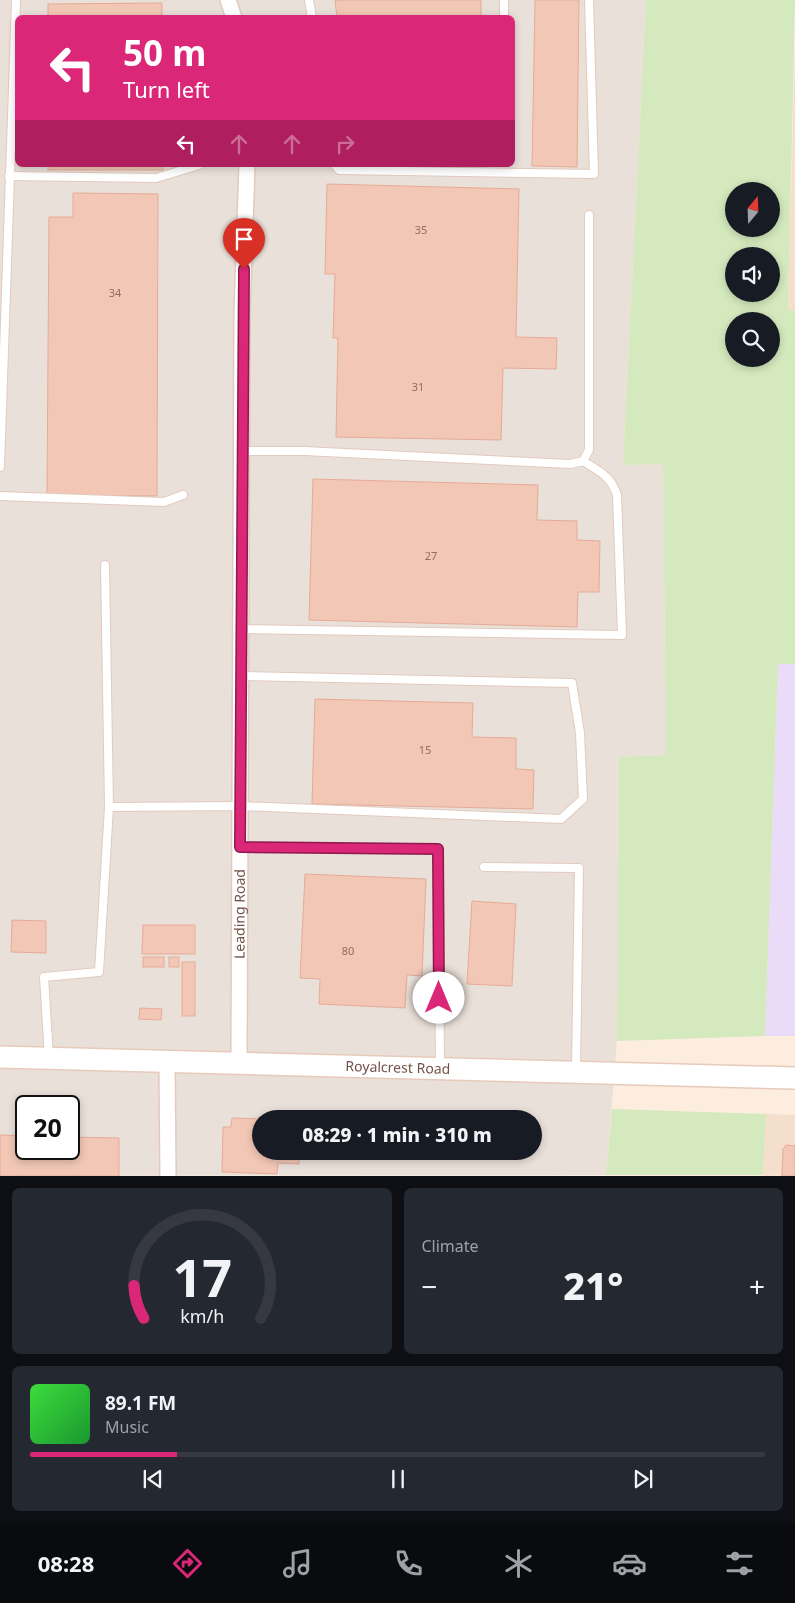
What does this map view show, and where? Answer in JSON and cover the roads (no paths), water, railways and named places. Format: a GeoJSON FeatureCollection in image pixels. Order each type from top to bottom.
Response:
{"type":"FeatureCollection","features":[{"type":"Feature","properties":{"kind":"street"},"geometry":{"type":"LineString","coordinates":[[228,0],[233,15]]}},
{"type":"Feature","properties":{"kind":"street","name":"Leading Road"},"geometry":{"type":"LineString","coordinates":[[239,1063],[242,313],[247,167]]}},
{"type":"Feature","properties":{"kind":"street","name":"Royalcrest Road"},"geometry":{"type":"LineString","coordinates":[[0,1056],[795,1078]]}},
{"type":"Feature","properties":{"kind":"street"},"geometry":{"type":"LineString","coordinates":[[167,1061],[168,1176]]}},
{"type":"Feature","properties":{"kind":"lane"},"geometry":{"type":"LineString","coordinates":[[15,15],[16,0]]}},
{"type":"Feature","properties":{"kind":"lane"},"geometry":{"type":"LineString","coordinates":[[309,0],[312,15]]}},
{"type":"Feature","properties":{"kind":"lane"},"geometry":{"type":"LineString","coordinates":[[504,0],[504,15]]}},
{"type":"Feature","properties":{"kind":"lane"},"geometry":{"type":"LineString","coordinates":[[337,167],[339,170],[500,169],[594,174],[589,0]]}},
{"type":"Feature","properties":{"kind":"lane"},"geometry":{"type":"LineString","coordinates":[[0,467],[15,29]]}},
{"type":"Feature","properties":{"kind":"lane"},"geometry":{"type":"LineString","coordinates":[[10,176],[156,178],[192,167]]}},
{"type":"Feature","properties":{"kind":"lane"},"geometry":{"type":"LineString","coordinates":[[583,461],[589,450],[589,214]]}},
{"type":"Feature","properties":{"kind":"lane"},"geometry":{"type":"LineString","coordinates":[[241,629],[622,636],[617,495],[613,484],[605,475],[583,461],[570,464],[304,451],[242,451]]}},
{"type":"Feature","properties":{"kind":"lane"},"geometry":{"type":"LineString","coordinates":[[0,496],[164,502],[182,495]]}},
{"type":"Feature","properties":{"kind":"lane"},"geometry":{"type":"LineString","coordinates":[[49,1058],[44,977],[99,972],[108,807],[104,565]]}},
{"type":"Feature","properties":{"kind":"lane"},"geometry":{"type":"LineString","coordinates":[[108,807],[240,806],[561,819],[583,799],[580,733],[572,684],[240,676]]}},
{"type":"Feature","properties":{"kind":"lane"},"geometry":{"type":"LineString","coordinates":[[240,847],[438,849],[440,1068]]}},
{"type":"Feature","properties":{"kind":"lane"},"geometry":{"type":"LineString","coordinates":[[484,867],[579,868],[576,1072]]}},
{"type":"Feature","properties":{"kind":"lane"},"geometry":{"type":"LineString","coordinates":[[795,1070],[795,1078]]}}]}
